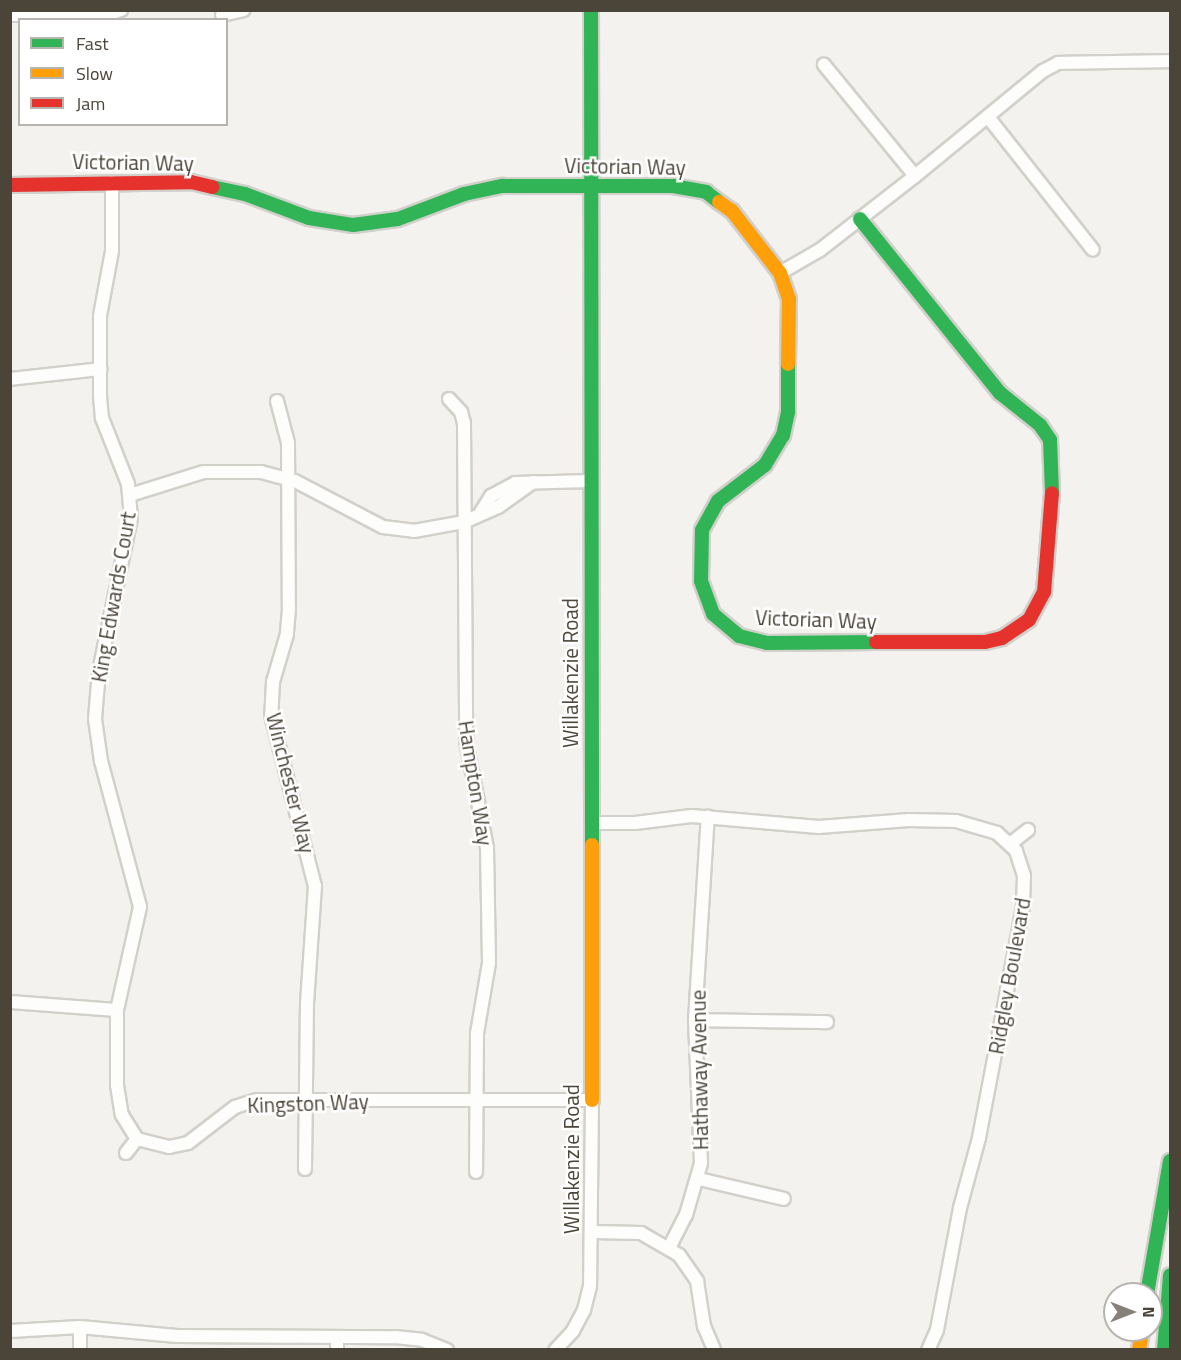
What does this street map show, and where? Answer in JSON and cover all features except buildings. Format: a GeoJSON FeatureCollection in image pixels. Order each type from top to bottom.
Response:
{"type":"FeatureCollection","features":[{"type":"Feature","properties":{"kind":"main road","name":"Willakenzie Road"},"geometry":{"type":"LineString","coordinates":[[591,10],[592,1100]]}},
{"type":"Feature","properties":{"kind":"main road","name":"Victorian Way"},"geometry":{"type":"LineString","coordinates":[[10,185],[112,182],[207,184],[309,218],[353,225],[398,219],[489,188],[685,186],[706,192],[732,211],[780,273],[788,293],[786,424],[765,465],[725,494],[706,519],[700,540],[700,574],[712,614],[739,636],[767,643],[985,642],[1002,639],[1022,627],[1037,611],[1044,592],[1054,468],[1050,440],[1040,425],[1000,393],[860,219]]}},
{"type":"Feature","properties":{"kind":"main road"},"geometry":{"type":"LineString","coordinates":[[1149,1282],[1170,1161]]}},
{"type":"Feature","properties":{"kind":"main road"},"geometry":{"type":"LineString","coordinates":[[1164,1350],[1170,1275]]}},
{"type":"Feature","properties":{"kind":"street"},"geometry":{"type":"LineString","coordinates":[[10,15],[107,15],[121,10]]}},
{"type":"Feature","properties":{"kind":"street"},"geometry":{"type":"LineString","coordinates":[[222,15],[243,10]]}},
{"type":"Feature","properties":{"kind":"street"},"geometry":{"type":"LineString","coordinates":[[780,273],[815,253],[1058,63],[1170,61]]}},
{"type":"Feature","properties":{"kind":"street"},"geometry":{"type":"LineString","coordinates":[[824,65],[915,176]]}},
{"type":"Feature","properties":{"kind":"street"},"geometry":{"type":"LineString","coordinates":[[988,117],[1093,250]]}},
{"type":"Feature","properties":{"kind":"street","name":"King Edwards Court"},"geometry":{"type":"LineString","coordinates":[[112,182],[113,241],[100,315],[102,418],[130,495],[129,537],[95,695],[99,751],[140,907],[117,1010]]}},
{"type":"Feature","properties":{"kind":"street"},"geometry":{"type":"LineString","coordinates":[[10,379],[100,369]]}},
{"type":"Feature","properties":{"kind":"street","name":"Hampton Way"},"geometry":{"type":"LineString","coordinates":[[448,399],[461,412],[464,423],[466,741],[488,848],[489,963],[478,1026],[476,1172]]}},
{"type":"Feature","properties":{"kind":"street","name":"Winchester Way"},"geometry":{"type":"LineString","coordinates":[[277,401],[288,434],[289,619],[271,704],[275,735],[315,886],[305,1169]]}},
{"type":"Feature","properties":{"kind":"street"},"geometry":{"type":"LineString","coordinates":[[130,495],[216,470],[244,470],[289,478],[392,530],[428,530],[464,522],[481,512],[491,496],[515,483],[591,481]]}},
{"type":"Feature","properties":{"kind":"street"},"geometry":{"type":"LineString","coordinates":[[592,823],[708,816],[819,827],[909,820],[957,821],[985,828],[1010,844],[1028,830]]}},
{"type":"Feature","properties":{"kind":"street","name":"Hathaway Avenue"},"geometry":{"type":"LineString","coordinates":[[669,1246],[683,1223],[699,1179],[702,1133],[695,1020],[708,816]]}},
{"type":"Feature","properties":{"kind":"street","name":"Ridgley Boulevard"},"geometry":{"type":"LineString","coordinates":[[928,1350],[938,1324],[960,1208],[979,1138],[1023,907],[1023,867],[1010,844]]}},
{"type":"Feature","properties":{"kind":"street"},"geometry":{"type":"LineString","coordinates":[[10,1002],[117,1010],[119,1105],[125,1123],[137,1139],[126,1153]]}},
{"type":"Feature","properties":{"kind":"street"},"geometry":{"type":"LineString","coordinates":[[695,1020],[826,1022]]}},
{"type":"Feature","properties":{"kind":"street","name":"Kingston Way"},"geometry":{"type":"LineString","coordinates":[[137,1139],[159,1147],[180,1146],[242,1103],[306,1100],[592,1100]]}},
{"type":"Feature","properties":{"kind":"street","name":"Willakenzie Road"},"geometry":{"type":"LineString","coordinates":[[555,1350],[573,1331],[584,1310],[590,1286],[593,1232],[592,1100]]}},
{"type":"Feature","properties":{"kind":"street"},"geometry":{"type":"LineString","coordinates":[[699,1179],[784,1199]]}},
{"type":"Feature","properties":{"kind":"street"},"geometry":{"type":"LineString","coordinates":[[593,1232],[641,1233],[669,1246],[697,1281],[704,1326],[714,1350]]}},
{"type":"Feature","properties":{"kind":"street"},"geometry":{"type":"LineString","coordinates":[[80,1327],[80,1350]]}},
{"type":"Feature","properties":{"kind":"street"},"geometry":{"type":"LineString","coordinates":[[10,1331],[80,1327],[177,1336],[337,1343],[409,1338],[447,1350]]}},
{"type":"Feature","properties":{"kind":"traffic: fast"},"geometry":{"type":"LineString","coordinates":[[591,10],[592,845]]}},
{"type":"Feature","properties":{"kind":"traffic: fast"},"geometry":{"type":"LineString","coordinates":[[212,187],[245,194],[309,218],[353,225],[398,219],[464,194],[503,186],[673,186],[706,192],[719,202]]}},
{"type":"Feature","properties":{"kind":"traffic: fast"},"geometry":{"type":"LineString","coordinates":[[860,219],[1000,393],[1040,425],[1050,440],[1052,493]]}},
{"type":"Feature","properties":{"kind":"traffic: fast"},"geometry":{"type":"LineString","coordinates":[[788,364],[788,412],[783,435],[765,465],[718,501],[702,530],[701,581],[713,614],[739,636],[767,643],[876,642]]}},
{"type":"Feature","properties":{"kind":"traffic: fast"},"geometry":{"type":"LineString","coordinates":[[1149,1282],[1170,1161]]}},
{"type":"Feature","properties":{"kind":"traffic: fast"},"geometry":{"type":"LineString","coordinates":[[1164,1350],[1170,1275]]}},
{"type":"Feature","properties":{"kind":"traffic: slow"},"geometry":{"type":"LineString","coordinates":[[719,202],[732,211],[780,273],[789,299],[788,364]]}},
{"type":"Feature","properties":{"kind":"traffic: slow"},"geometry":{"type":"LineString","coordinates":[[592,845],[592,1100]]}},
{"type":"Feature","properties":{"kind":"traffic: slow"},"geometry":{"type":"LineString","coordinates":[[1139,1350],[1140,1342]]}},
{"type":"Feature","properties":{"kind":"traffic: jam"},"geometry":{"type":"LineString","coordinates":[[10,185],[191,182],[212,187]]}},
{"type":"Feature","properties":{"kind":"traffic: jam"},"geometry":{"type":"LineString","coordinates":[[876,642],[985,642],[1002,638],[1029,620],[1044,592],[1052,493]]}}]}
